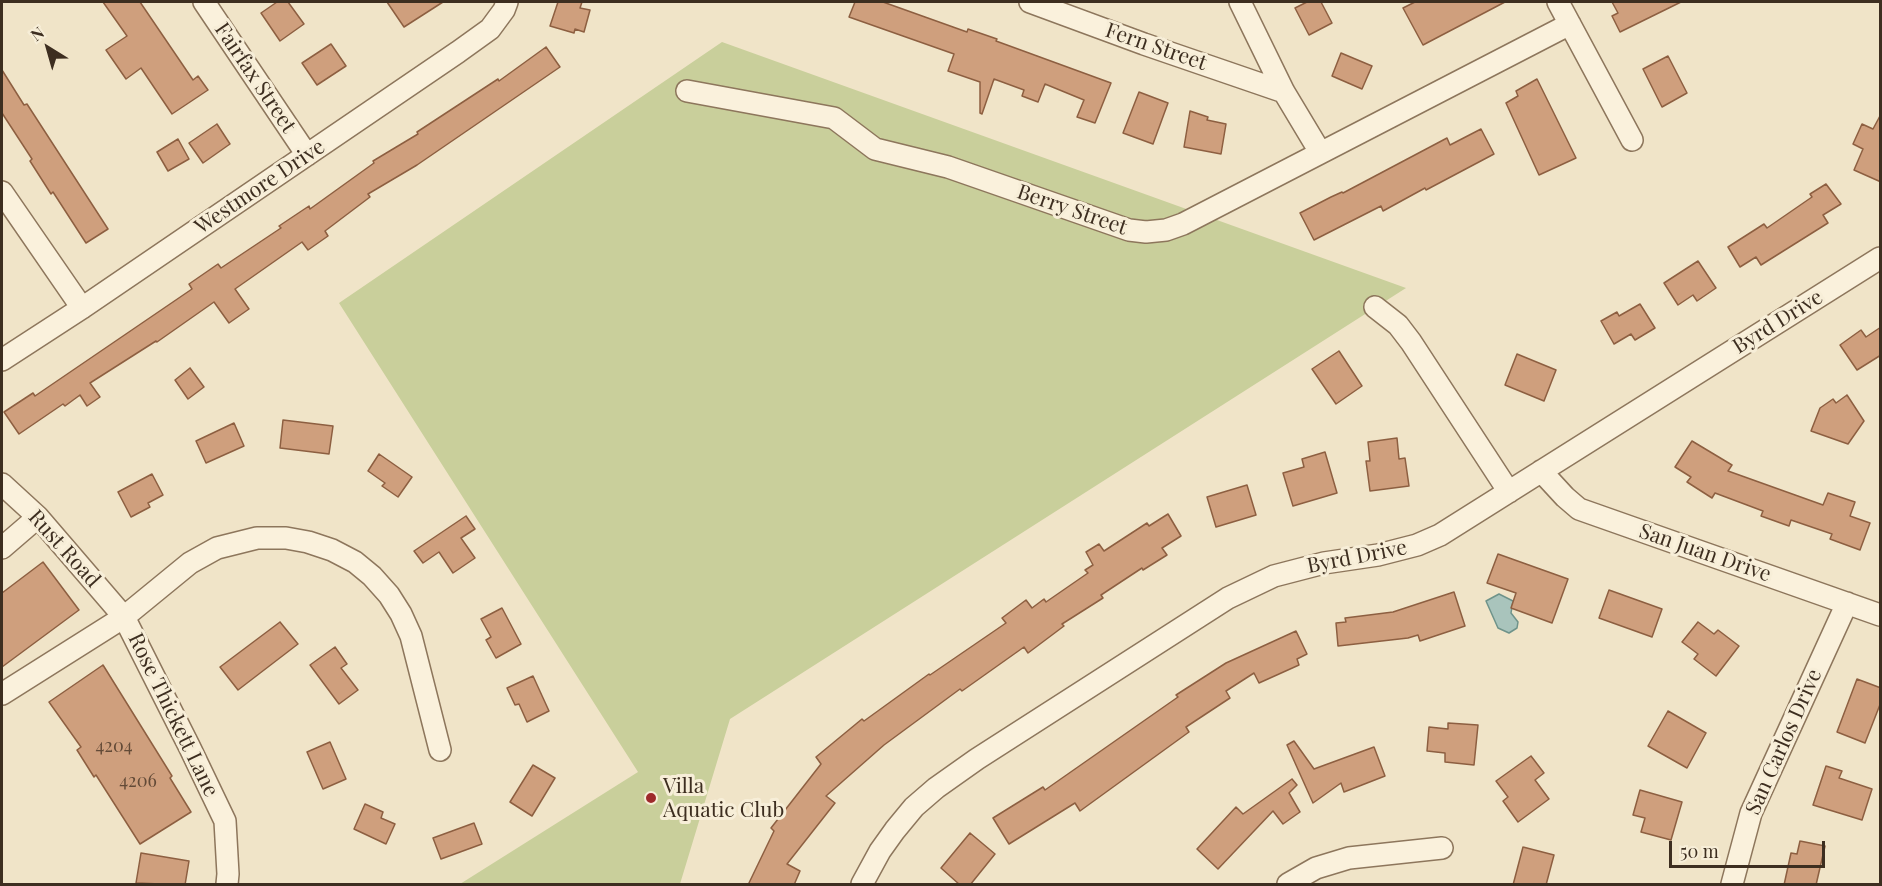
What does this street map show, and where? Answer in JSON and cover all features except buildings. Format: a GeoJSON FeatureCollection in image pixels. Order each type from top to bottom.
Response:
{"type":"FeatureCollection","features":[{"type":"Feature","properties":{"kind":"street","name":"Fairfax Street"},"geometry":{"type":"LineString","coordinates":[[204,2],[307,155]]}},
{"type":"Feature","properties":{"kind":"street","name":"Westmore Drive"},"geometry":{"type":"LineString","coordinates":[[2,360],[307,155],[490,28],[504,10],[507,2]]}},
{"type":"Feature","properties":{"kind":"street","name":"Fern Street"},"geometry":{"type":"LineString","coordinates":[[1030,2],[1284,92]]}},
{"type":"Feature","properties":{"kind":"street"},"geometry":{"type":"LineString","coordinates":[[1240,2],[1284,92],[1320,152]]}},
{"type":"Feature","properties":{"kind":"street"},"geometry":{"type":"LineString","coordinates":[[1558,2],[1632,140]]}},
{"type":"Feature","properties":{"kind":"street","name":"Berry Street"},"geometry":{"type":"LineString","coordinates":[[687,91],[834,118],[875,149],[948,167],[1129,230],[1146,232],[1166,230],[1183,224],[1570,24]]}},
{"type":"Feature","properties":{"kind":"street"},"geometry":{"type":"LineString","coordinates":[[2,192],[82,308]]}},
{"type":"Feature","properties":{"kind":"street","name":"Byrd Drive"},"geometry":{"type":"LineString","coordinates":[[862,885],[880,851],[895,830],[914,807],[936,788],[977,759],[1228,598],[1274,576],[1303,567],[1378,555],[1417,545],[1440,535],[1881,258]]}},
{"type":"Feature","properties":{"kind":"street"},"geometry":{"type":"LineString","coordinates":[[1375,307],[1398,325],[1411,342],[1509,492]]}},
{"type":"Feature","properties":{"kind":"street","name":"San Juan Drive"},"geometry":{"type":"LineString","coordinates":[[1541,471],[1579,509],[1881,615]]}},
{"type":"Feature","properties":{"kind":"street","name":"Rust Road"},"geometry":{"type":"LineString","coordinates":[[2,484],[38,517],[124,617]]}},
{"type":"Feature","properties":{"kind":"street"},"geometry":{"type":"LineString","coordinates":[[2,548],[38,517]]}},
{"type":"Feature","properties":{"kind":"street"},"geometry":{"type":"LineString","coordinates":[[124,617],[190,563],[231,543],[256,538],[286,538],[332,550],[355,562],[372,576],[389,595],[401,614],[411,636],[440,750]]}},
{"type":"Feature","properties":{"kind":"street","name":"San Carlos Drive"},"geometry":{"type":"LineString","coordinates":[[1732,885],[1751,813],[1847,603]]}},
{"type":"Feature","properties":{"kind":"street","name":"Rose Thickett Lane"},"geometry":{"type":"LineString","coordinates":[[2,694],[124,617],[225,821],[227,885]]}},
{"type":"Feature","properties":{"kind":"street"},"geometry":{"type":"LineString","coordinates":[[1288,885],[1316,868],[1350,858],[1442,848]]}},
{"type":"Feature","properties":{"kind":"green space"},"geometry":{"type":"Polygon","coordinates":[[[722,42],[1406,288],[730,719],[680,884],[460,884],[638,772],[339,303],[722,42]]]}},
{"type":"Feature","properties":{"kind":"water"},"geometry":{"type":"Polygon","coordinates":[[[1499,594],[1513,601],[1511,613],[1518,622],[1517,628],[1509,633],[1498,628],[1486,601],[1499,594]]]}},
{"type":"Feature","properties":{"kind":"place","name":"Villa Aquatic Club"},"geometry":{"type":"Point","coordinates":[651,798]}}]}
